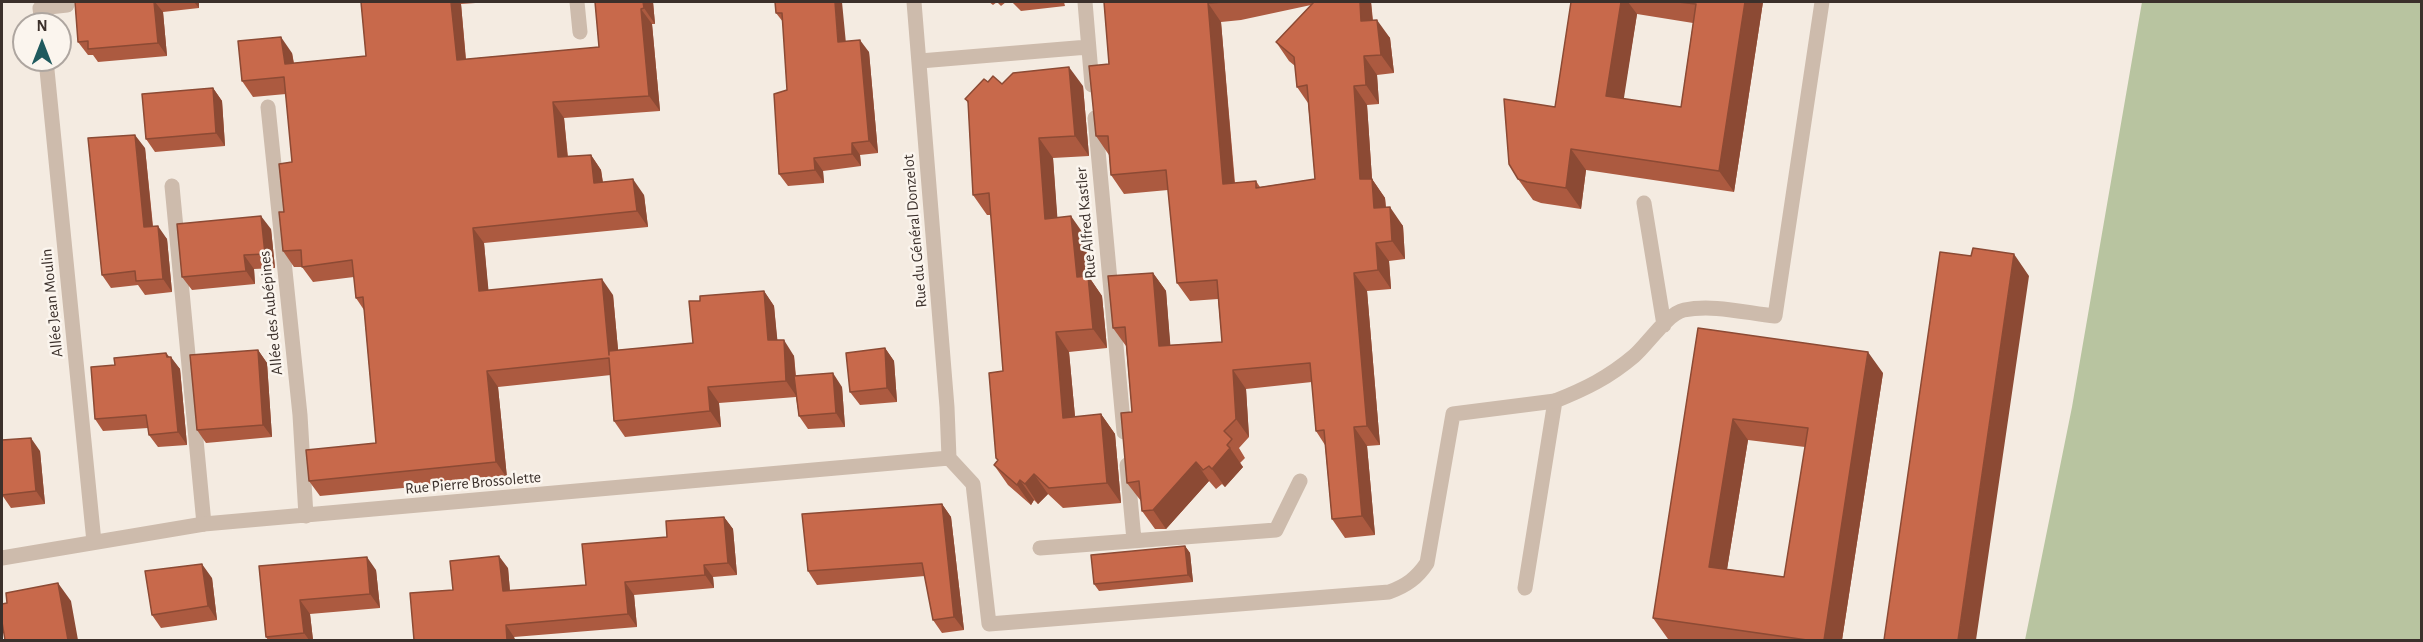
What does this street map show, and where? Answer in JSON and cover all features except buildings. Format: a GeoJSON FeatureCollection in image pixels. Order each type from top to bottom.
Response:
{"type":"FeatureCollection","features":[{"type":"Feature","properties":{"kind":"street"},"geometry":{"type":"LineString","coordinates":[[577,2],[580,32]]}},
{"type":"Feature","properties":{"kind":"street","name":"Rue du Général Donzelot"},"geometry":{"type":"LineString","coordinates":[[914,2],[947,408],[949,458]]}},
{"type":"Feature","properties":{"kind":"street","name":"Rue Alfred Kastler"},"geometry":{"type":"LineString","coordinates":[[1085,2],[1134,540]]}},
{"type":"Feature","properties":{"kind":"street"},"geometry":{"type":"LineString","coordinates":[[949,458],[973,484],[989,624],[1389,592],[1405,587],[1427,563],[1453,414],[1554,402],[1595,385],[1634,356],[1681,310],[1709,308],[1775,316],[1822,2]]}},
{"type":"Feature","properties":{"kind":"street"},"geometry":{"type":"LineString","coordinates":[[41,11],[67,5]]}},
{"type":"Feature","properties":{"kind":"street"},"geometry":{"type":"LineString","coordinates":[[920,61],[1088,47]]}},
{"type":"Feature","properties":{"kind":"street","name":"Allée Jean Moulin"},"geometry":{"type":"LineString","coordinates":[[47,72],[94,542]]}},
{"type":"Feature","properties":{"kind":"street","name":"Allée des Aubépines"},"geometry":{"type":"LineString","coordinates":[[268,107],[300,415],[306,516]]}},
{"type":"Feature","properties":{"kind":"street"},"geometry":{"type":"LineString","coordinates":[[172,186],[204,524]]}},
{"type":"Feature","properties":{"kind":"street"},"geometry":{"type":"LineString","coordinates":[[1644,202],[1664,325]]}},
{"type":"Feature","properties":{"kind":"street"},"geometry":{"type":"LineString","coordinates":[[1525,588],[1554,402]]}},
{"type":"Feature","properties":{"kind":"street","name":"Rue Pierre Brossolette"},"geometry":{"type":"LineString","coordinates":[[2,558],[204,524],[949,458]]}},
{"type":"Feature","properties":{"kind":"street"},"geometry":{"type":"LineString","coordinates":[[1040,548],[1276,530],[1300,481]]}},
{"type":"Feature","properties":{"kind":"green space"},"geometry":{"type":"Polygon","coordinates":[[[2142,2],[2421,2],[2421,640],[2025,640],[2072,407],[2142,2]]]}}]}
